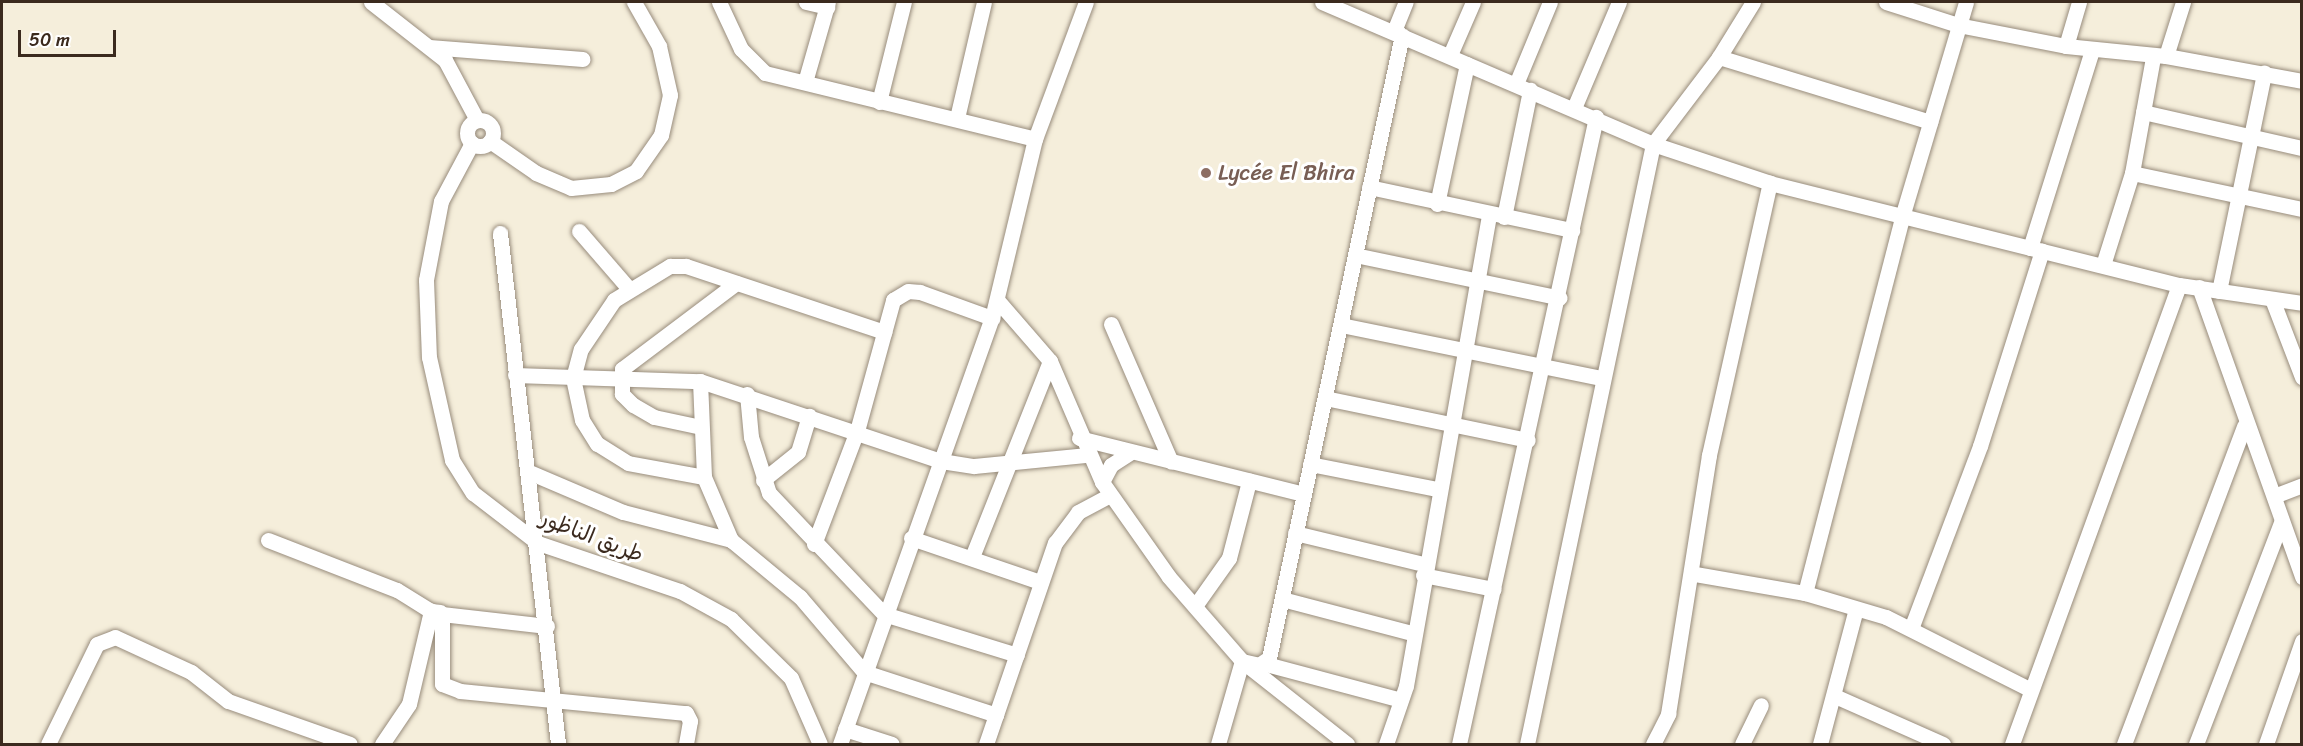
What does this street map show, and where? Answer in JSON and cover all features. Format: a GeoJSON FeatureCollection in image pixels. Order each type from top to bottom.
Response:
{"type":"FeatureCollection","features":[{"type":"Feature","properties":{"kind":"street"},"geometry":{"type":"LineString","coordinates":[[477,120],[467,130],[472,143],[490,141],[536,173],[571,188],[611,184],[636,171],[661,135],[670,95],[659,46],[634,2]]}},
{"type":"Feature","properties":{"kind":"street"},"geometry":{"type":"LineString","coordinates":[[718,2],[741,49],[757,68],[879,102],[957,118],[1035,139]]}},
{"type":"Feature","properties":{"kind":"street"},"geometry":{"type":"LineString","coordinates":[[805,82],[827,4],[806,2]]}},
{"type":"Feature","properties":{"kind":"street"},"geometry":{"type":"LineString","coordinates":[[879,102],[904,2]]}},
{"type":"Feature","properties":{"kind":"street"},"geometry":{"type":"LineString","coordinates":[[957,118],[984,2]]}},
{"type":"Feature","properties":{"kind":"street"},"geometry":{"type":"LineString","coordinates":[[840,744],[911,538],[998,301],[1035,139],[1086,2]]}},
{"type":"Feature","properties":{"kind":"street"},"geometry":{"type":"LineString","coordinates":[[1322,2],[1596,117],[1653,144],[1770,183],[2179,285],[2301,303]]}},
{"type":"Feature","properties":{"kind":"street"},"geometry":{"type":"LineString","coordinates":[[1266,664],[1341,325],[1406,2]]}},
{"type":"Feature","properties":{"kind":"street"},"geometry":{"type":"LineString","coordinates":[[1450,55],[1473,2]]}},
{"type":"Feature","properties":{"kind":"street"},"geometry":{"type":"LineString","coordinates":[[1386,744],[1398,699],[1406,686],[1412,633],[1451,424],[1474,281],[1496,215],[1523,87],[1550,2]]}},
{"type":"Feature","properties":{"kind":"street"},"geometry":{"type":"LineString","coordinates":[[1574,108],[1619,2]]}},
{"type":"Feature","properties":{"kind":"street"},"geometry":{"type":"LineString","coordinates":[[1527,744],[1602,378],[1653,144],[1719,57],[1753,2]]}},
{"type":"Feature","properties":{"kind":"street"},"geometry":{"type":"LineString","coordinates":[[1886,2],[1958,25],[2066,46],[2159,57],[2301,81]]}},
{"type":"Feature","properties":{"kind":"street"},"geometry":{"type":"LineString","coordinates":[[1805,593],[1902,217],[1966,2]]}},
{"type":"Feature","properties":{"kind":"street"},"geometry":{"type":"LineString","coordinates":[[2066,46],[2079,2]]}},
{"type":"Feature","properties":{"kind":"street"},"geometry":{"type":"LineString","coordinates":[[2103,265],[2132,173],[2142,112],[2159,57],[2183,2]]}},
{"type":"Feature","properties":{"kind":"street"},"geometry":{"type":"LineString","coordinates":[[376,3],[451,68],[477,120],[491,126],[490,141]]}},
{"type":"Feature","properties":{"kind":"street"},"geometry":{"type":"LineString","coordinates":[[429,47],[583,59]]}},
{"type":"Feature","properties":{"kind":"street"},"geometry":{"type":"LineString","coordinates":[[1912,626],[1980,446],[2092,50]]}},
{"type":"Feature","properties":{"kind":"street"},"geometry":{"type":"LineString","coordinates":[[1719,57],[1930,122]]}},
{"type":"Feature","properties":{"kind":"street"},"geometry":{"type":"LineString","coordinates":[[1437,204],[1467,64]]}},
{"type":"Feature","properties":{"kind":"street"},"geometry":{"type":"LineString","coordinates":[[2219,291],[2241,196],[2264,73]]}},
{"type":"Feature","properties":{"kind":"street"},"geometry":{"type":"LineString","coordinates":[[2142,112],[2301,148]]}},
{"type":"Feature","properties":{"kind":"street"},"geometry":{"type":"LineString","coordinates":[[1459,744],[1560,298],[1596,117]]}},
{"type":"Feature","properties":{"kind":"street","name":"طريق الناظور"},"geometry":{"type":"LineString","coordinates":[[472,143],[441,201],[429,244],[426,301],[436,404],[446,445],[473,493],[537,543],[680,591],[731,619],[791,678],[820,744]]}},
{"type":"Feature","properties":{"kind":"street"},"geometry":{"type":"LineString","coordinates":[[2132,173],[2301,209]]}},
{"type":"Feature","properties":{"kind":"street"},"geometry":{"type":"LineString","coordinates":[[1653,744],[1668,714],[1695,574],[1709,455],[1770,183]]}},
{"type":"Feature","properties":{"kind":"street"},"geometry":{"type":"LineString","coordinates":[[1369,187],[1437,204],[1572,230]]}},
{"type":"Feature","properties":{"kind":"street"},"geometry":{"type":"LineString","coordinates":[[579,231],[629,289]]}},
{"type":"Feature","properties":{"kind":"street"},"geometry":{"type":"LineString","coordinates":[[500,233],[515,375],[547,626],[551,699],[558,744]]}},
{"type":"Feature","properties":{"kind":"street"},"geometry":{"type":"LineString","coordinates":[[1355,255],[1560,298]]}},
{"type":"Feature","properties":{"kind":"street"},"geometry":{"type":"LineString","coordinates":[[704,477],[628,463],[597,444],[582,420],[573,378],[588,331],[629,289],[670,266],[736,283],[884,332]]}},
{"type":"Feature","properties":{"kind":"street"},"geometry":{"type":"LineString","coordinates":[[701,426],[654,417],[633,405],[619,380],[622,369],[644,347],[736,283]]}},
{"type":"Feature","properties":{"kind":"street"},"geometry":{"type":"LineString","coordinates":[[2012,744],[2028,689],[2179,285]]}},
{"type":"Feature","properties":{"kind":"street"},"geometry":{"type":"LineString","coordinates":[[2199,287],[2244,426],[2274,496],[2281,523],[2301,577]]}},
{"type":"Feature","properties":{"kind":"street"},"geometry":{"type":"LineString","coordinates":[[814,544],[856,430],[893,300],[908,291],[992,318]]}},
{"type":"Feature","properties":{"kind":"street"},"geometry":{"type":"LineString","coordinates":[[2272,299],[2301,377]]}},
{"type":"Feature","properties":{"kind":"street"},"geometry":{"type":"LineString","coordinates":[[998,301],[1050,362],[1079,438],[1106,489],[1195,606],[1242,661],[1347,744]]}},
{"type":"Feature","properties":{"kind":"street"},"geometry":{"type":"LineString","coordinates":[[1111,324],[1171,462]]}},
{"type":"Feature","properties":{"kind":"street"},"geometry":{"type":"LineString","coordinates":[[1341,325],[1602,378]]}},
{"type":"Feature","properties":{"kind":"street"},"geometry":{"type":"LineString","coordinates":[[972,557],[1050,362]]}},
{"type":"Feature","properties":{"kind":"street"},"geometry":{"type":"LineString","coordinates":[[515,375],[700,381],[856,430],[941,461],[1010,464],[1087,455]]}},
{"type":"Feature","properties":{"kind":"street"},"geometry":{"type":"LineString","coordinates":[[700,381],[704,477],[731,540]]}},
{"type":"Feature","properties":{"kind":"street"},"geometry":{"type":"LineString","coordinates":[[747,394],[763,480],[814,544],[884,614],[1017,655]]}},
{"type":"Feature","properties":{"kind":"street"},"geometry":{"type":"LineString","coordinates":[[1325,398],[1528,440]]}},
{"type":"Feature","properties":{"kind":"street"},"geometry":{"type":"LineString","coordinates":[[763,480],[798,452],[809,416]]}},
{"type":"Feature","properties":{"kind":"street"},"geometry":{"type":"LineString","coordinates":[[2124,744],[2244,426]]}},
{"type":"Feature","properties":{"kind":"street"},"geometry":{"type":"LineString","coordinates":[[1079,438],[1303,494]]}},
{"type":"Feature","properties":{"kind":"street"},"geometry":{"type":"LineString","coordinates":[[986,744],[1040,582],[1061,531],[1078,512],[1106,489],[1111,465],[1131,452]]}},
{"type":"Feature","properties":{"kind":"street"},"geometry":{"type":"LineString","coordinates":[[1310,464],[1438,489]]}},
{"type":"Feature","properties":{"kind":"street"},"geometry":{"type":"LineString","coordinates":[[529,472],[623,512],[731,540],[794,591],[864,672],[996,715]]}},
{"type":"Feature","properties":{"kind":"street"},"geometry":{"type":"LineString","coordinates":[[1195,606],[1229,558],[1250,481]]}},
{"type":"Feature","properties":{"kind":"street"},"geometry":{"type":"LineString","coordinates":[[2274,496],[2301,485]]}},
{"type":"Feature","properties":{"kind":"street"},"geometry":{"type":"LineString","coordinates":[[2196,744],[2281,523]]}},
{"type":"Feature","properties":{"kind":"street"},"geometry":{"type":"LineString","coordinates":[[1295,533],[1494,589]]}},
{"type":"Feature","properties":{"kind":"street"},"geometry":{"type":"LineString","coordinates":[[911,538],[1040,582]]}},
{"type":"Feature","properties":{"kind":"street"},"geometry":{"type":"LineString","coordinates":[[268,540],[397,590],[437,612],[547,626]]}},
{"type":"Feature","properties":{"kind":"street"},"geometry":{"type":"LineString","coordinates":[[1695,574],[1805,593],[1912,626],[2028,689]]}},
{"type":"Feature","properties":{"kind":"street"},"geometry":{"type":"LineString","coordinates":[[1282,599],[1412,633]]}},
{"type":"Feature","properties":{"kind":"street"},"geometry":{"type":"LineString","coordinates":[[1820,744],[1837,698],[1856,609]]}},
{"type":"Feature","properties":{"kind":"street"},"geometry":{"type":"LineString","coordinates":[[437,612],[439,676],[447,688],[686,713],[690,722],[686,744]]}},
{"type":"Feature","properties":{"kind":"street"},"geometry":{"type":"LineString","coordinates":[[385,744],[409,704],[437,612]]}},
{"type":"Feature","properties":{"kind":"street"},"geometry":{"type":"LineString","coordinates":[[48,744],[97,644],[115,637],[190,672],[228,701],[350,744]]}},
{"type":"Feature","properties":{"kind":"street"},"geometry":{"type":"LineString","coordinates":[[2266,744],[2301,641]]}},
{"type":"Feature","properties":{"kind":"street"},"geometry":{"type":"LineString","coordinates":[[1242,661],[1266,664],[1398,699]]}},
{"type":"Feature","properties":{"kind":"street"},"geometry":{"type":"LineString","coordinates":[[1218,744],[1242,661]]}},
{"type":"Feature","properties":{"kind":"street"},"geometry":{"type":"LineString","coordinates":[[1837,698],[1943,744]]}},
{"type":"Feature","properties":{"kind":"street"},"geometry":{"type":"LineString","coordinates":[[1742,744],[1761,705]]}},
{"type":"Feature","properties":{"kind":"street"},"geometry":{"type":"LineString","coordinates":[[845,729],[892,744]]}},
{"type":"Feature","properties":{"kind":"place","name":"Lycée El Bhira"},"geometry":{"type":"Point","coordinates":[1206,173]}}]}
